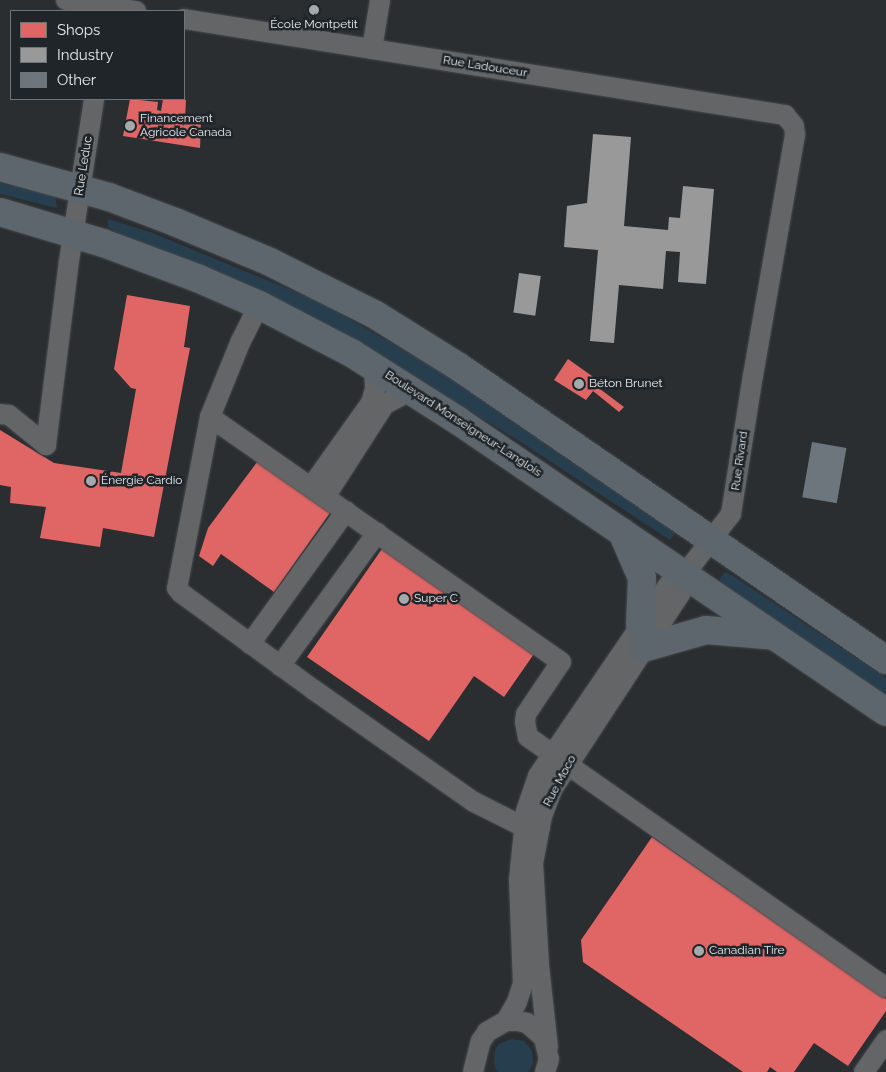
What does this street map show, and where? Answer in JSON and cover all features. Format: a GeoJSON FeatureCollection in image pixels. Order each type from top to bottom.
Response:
{"type":"FeatureCollection","features":[{"type":"Feature","properties":{"kind":"highway"},"geometry":{"type":"LineString","coordinates":[[0,167],[80,188],[205,233],[321,286],[374,314],[444,358],[886,660]]}},
{"type":"Feature","properties":{"kind":"highway","name":"Boulevard Monseigneur-Langlois"},"geometry":{"type":"LineString","coordinates":[[0,212],[74,233],[170,268],[258,305],[374,366],[685,574],[886,712]]}},
{"type":"Feature","properties":{"kind":"highway"},"geometry":{"type":"LineString","coordinates":[[621,531],[642,578],[641,636],[725,630],[775,636]]}},
{"type":"Feature","properties":{"kind":"street"},"geometry":{"type":"LineString","coordinates":[[66,0],[130,10]]}},
{"type":"Feature","properties":{"kind":"street"},"geometry":{"type":"LineString","coordinates":[[372,49],[380,0]]}},
{"type":"Feature","properties":{"kind":"street","name":"Rue Ladouceur"},"geometry":{"type":"LineString","coordinates":[[185,19],[785,116]]}},
{"type":"Feature","properties":{"kind":"street","name":"Rue Leduc"},"geometry":{"type":"LineString","coordinates":[[0,414],[9,415],[46,445],[80,188],[94,100]]}},
{"type":"Feature","properties":{"kind":"street","name":"Rue Rivard"},"geometry":{"type":"LineString","coordinates":[[711,540],[726,524],[733,508],[753,375],[795,134],[794,126],[785,116]]}},
{"type":"Feature","properties":{"kind":"street"},"geometry":{"type":"LineString","coordinates":[[258,305],[240,342],[210,417],[177,588],[280,666],[474,802],[532,827]]}},
{"type":"Feature","properties":{"kind":"street"},"geometry":{"type":"LineString","coordinates":[[318,492],[371,403],[374,389],[374,366]]}},
{"type":"Feature","properties":{"kind":"street"},"geometry":{"type":"LineString","coordinates":[[318,492],[385,404],[412,390]]}},
{"type":"Feature","properties":{"kind":"street"},"geometry":{"type":"LineString","coordinates":[[210,417],[562,662],[526,714],[525,722],[528,737],[886,988]]}},
{"type":"Feature","properties":{"kind":"street"},"geometry":{"type":"LineString","coordinates":[[250,644],[346,511]]}},
{"type":"Feature","properties":{"kind":"street"},"geometry":{"type":"LineString","coordinates":[[280,666],[377,533]]}},
{"type":"Feature","properties":{"kind":"street","name":"Rue Moco"},"geometry":{"type":"LineString","coordinates":[[549,1063],[539,965],[531,794],[538,776],[552,753],[641,636],[680,594],[685,574],[711,540]]}},
{"type":"Feature","properties":{"kind":"street","name":"Rue Moco"},"geometry":{"type":"LineString","coordinates":[[472,1072],[487,1032],[506,1021],[517,1002],[523,984],[519,880],[532,827],[641,636]]}},
{"type":"Feature","properties":{"kind":"street","name":"Rue Moco"},"geometry":{"type":"LineString","coordinates":[[506,1021],[516,1021],[532,1026],[544,1038],[549,1063]]}},
{"type":"Feature","properties":{"kind":"street"},"geometry":{"type":"LineString","coordinates":[[864,1072],[886,1040]]}},
{"type":"Feature","properties":{"kind":"street"},"geometry":{"type":"LineString","coordinates":[[478,1052],[482,1072]]}},
{"type":"Feature","properties":{"kind":"shaded area"},"geometry":{"type":"Polygon","coordinates":[[[0,183],[55,196],[57,208],[0,194],[0,183]]]}},
{"type":"Feature","properties":{"kind":"shaded area"},"geometry":{"type":"Polygon","coordinates":[[[108,219],[150,232],[320,302],[447,375],[670,525],[675,534],[670,540],[519,441],[350,338],[121,235],[108,227],[108,219]]]}},
{"type":"Feature","properties":{"kind":"shaded area"},"geometry":{"type":"Polygon","coordinates":[[[725,572],[886,678],[886,695],[725,586],[719,580],[725,572]]]}},
{"type":"Feature","properties":{"kind":"shaded area"},"geometry":{"type":"Polygon","coordinates":[[[511,1039],[524,1041],[532,1051],[533,1065],[528,1072],[499,1072],[496,1069],[494,1063],[495,1050],[499,1044],[511,1039]]]}},
{"type":"Feature","properties":{"kind":"building: Shops"},"geometry":{"type":"Polygon","coordinates":[[[130,100],[158,102],[157,110],[161,111],[163,100],[186,100],[185,119],[201,123],[200,148],[123,136],[130,100]]]}},
{"type":"Feature","properties":{"kind":"building: Shops"},"geometry":{"type":"Polygon","coordinates":[[[127,295],[190,306],[184,347],[190,348],[154,537],[103,528],[100,547],[40,538],[46,507],[10,503],[11,487],[0,485],[0,430],[54,463],[121,473],[136,389],[131,388],[114,369],[127,295]]]}},
{"type":"Feature","properties":{"kind":"building: Shops","name":"Béton Brunet"},"geometry":{"type":"Polygon","coordinates":[[[568,359],[599,381],[596,386],[624,407],[619,412],[593,391],[586,400],[554,380],[568,359]]]}},
{"type":"Feature","properties":{"kind":"building: Shops"},"geometry":{"type":"Polygon","coordinates":[[[260,458],[332,510],[274,592],[221,554],[213,566],[199,556],[208,528],[260,458]]]}},
{"type":"Feature","properties":{"kind":"building: Shops","name":"Super C"},"geometry":{"type":"Polygon","coordinates":[[[384,546],[536,651],[504,697],[474,676],[429,741],[307,657],[384,546]]]}},
{"type":"Feature","properties":{"kind":"building: Shops","name":"Canadian Tire"},"geometry":{"type":"Polygon","coordinates":[[[652,837],[886,999],[886,1011],[848,1066],[814,1043],[794,1072],[777,1072],[770,1067],[767,1072],[743,1072],[583,962],[581,940],[652,837]]]}},
{"type":"Feature","properties":{"kind":"building: Industry"},"geometry":{"type":"Polygon","coordinates":[[[593,134],[631,137],[624,226],[668,230],[669,217],[680,218],[683,186],[714,189],[706,284],[678,282],[680,252],[666,251],[663,289],[619,285],[614,343],[590,341],[598,250],[564,247],[567,206],[587,203],[593,134]]]}},
{"type":"Feature","properties":{"kind":"building: Industry"},"geometry":{"type":"Polygon","coordinates":[[[519,273],[541,276],[535,316],[513,313],[519,273]]]}},
{"type":"Feature","properties":{"kind":"building: Other"},"geometry":{"type":"Polygon","coordinates":[[[812,442],[846,448],[837,503],[802,497],[812,442]]]}},
{"type":"Feature","properties":{"kind":"place","name":"École Montpetit"},"geometry":{"type":"Point","coordinates":[314,10]}},
{"type":"Feature","properties":{"kind":"place","name":"Financement Agricole Canada"},"geometry":{"type":"Point","coordinates":[130,126]}},
{"type":"Feature","properties":{"kind":"place","name":"Béton Brunet"},"geometry":{"type":"Point","coordinates":[579,384]}},
{"type":"Feature","properties":{"kind":"place","name":"Énergie Cardio"},"geometry":{"type":"Point","coordinates":[91,481]}},
{"type":"Feature","properties":{"kind":"place","name":"Super C"},"geometry":{"type":"Point","coordinates":[404,599]}},
{"type":"Feature","properties":{"kind":"place","name":"Canadian Tire"},"geometry":{"type":"Point","coordinates":[699,951]}}]}
